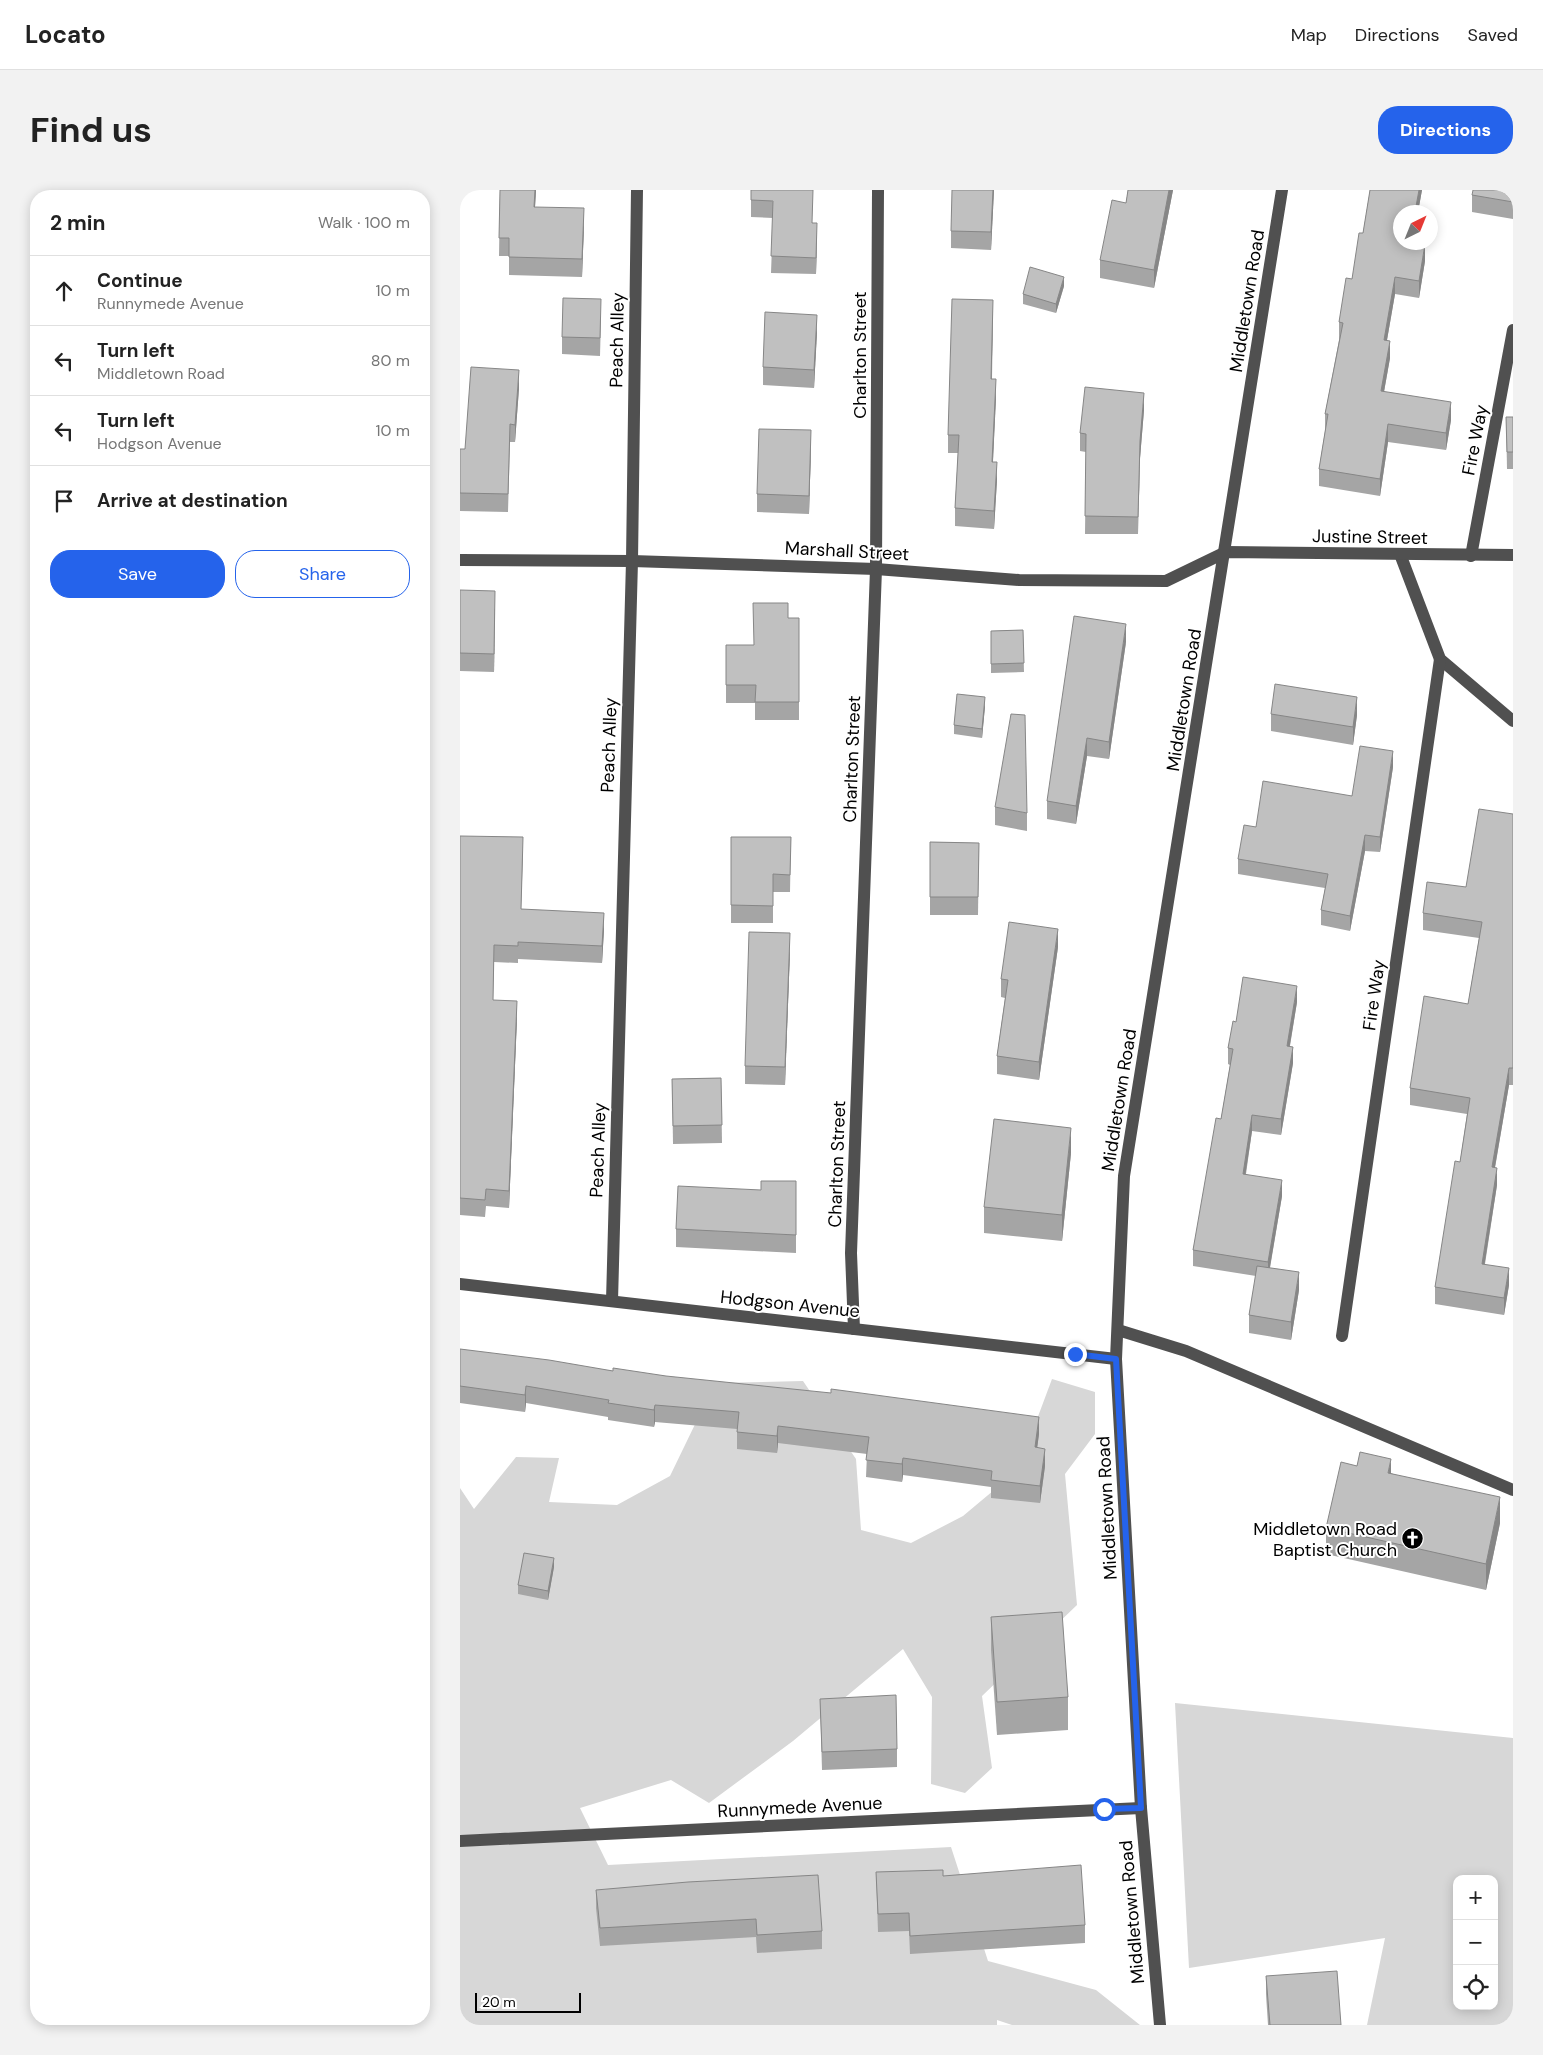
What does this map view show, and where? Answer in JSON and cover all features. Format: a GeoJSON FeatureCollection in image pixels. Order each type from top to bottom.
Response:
{"type":"FeatureCollection","features":[{"type":"Feature","properties":{"kind":"street","name":"Peach Alley"},"geometry":{"type":"LineString","coordinates":[[612,1301],[632,561],[637,190]]}},
{"type":"Feature","properties":{"kind":"street","name":"Charlton Street"},"geometry":{"type":"LineString","coordinates":[[854,1329],[851,1253],[876,569],[878,190]]}},
{"type":"Feature","properties":{"kind":"street","name":"Middletown Road"},"geometry":{"type":"LineString","coordinates":[[1160,2025],[1141,1808],[1116,1359],[1124,1176],[1226,552],[1282,190]]}},
{"type":"Feature","properties":{"kind":"street","name":"Fire Way"},"geometry":{"type":"LineString","coordinates":[[1471,556],[1513,330]]}},
{"type":"Feature","properties":{"kind":"street","name":"Marshall Street"},"geometry":{"type":"LineString","coordinates":[[460,560],[632,561],[876,569],[1019,580],[1166,580],[1226,552]]}},
{"type":"Feature","properties":{"kind":"street","name":"Justine Street"},"geometry":{"type":"LineString","coordinates":[[1226,552],[1513,555]]}},
{"type":"Feature","properties":{"kind":"street"},"geometry":{"type":"LineString","coordinates":[[1400,554],[1440,658],[1513,721]]}},
{"type":"Feature","properties":{"kind":"street","name":"Fire Way"},"geometry":{"type":"LineString","coordinates":[[1342,1336],[1440,658]]}},
{"type":"Feature","properties":{"kind":"street","name":"Hodgson Avenue"},"geometry":{"type":"LineString","coordinates":[[460,1284],[1116,1359]]}},
{"type":"Feature","properties":{"kind":"street"},"geometry":{"type":"LineString","coordinates":[[1118,1330],[1186,1351],[1513,1490]]}},
{"type":"Feature","properties":{"kind":"street","name":"Runnymede Avenue"},"geometry":{"type":"LineString","coordinates":[[460,1841],[1141,1808]]}},
{"type":"Feature","properties":{"kind":"shaded area"},"geometry":{"type":"Polygon","coordinates":[[[1052,1379],[1095,1392],[1095,1434],[1065,1474],[1077,1605],[982,1696],[992,1768],[965,1793],[931,1784],[932,1697],[903,1649],[793,1741],[709,1803],[671,1780],[580,1808],[608,1865],[951,1847],[988,1961],[1096,1990],[1140,2025],[1012,2025],[997,2020],[997,2025],[460,2025],[460,1488],[474,1509],[516,1457],[559,1458],[549,1502],[617,1505],[670,1476],[715,1383],[803,1381],[856,1459],[861,1530],[911,1543],[963,1516],[1018,1470],[1052,1379]]]}},
{"type":"Feature","properties":{"kind":"shaded area"},"geometry":{"type":"Polygon","coordinates":[[[1175,1703],[1513,1738],[1513,2025],[1367,2025],[1385,1938],[1189,1968],[1175,1703]]]}},
{"type":"Feature","properties":{"kind":"building"},"geometry":{"type":"Polygon","coordinates":[[[500,190],[535,190],[534,207],[584,208],[582,259],[509,257],[509,238],[499,238],[500,190]]]}},
{"type":"Feature","properties":{"kind":"building"},"geometry":{"type":"Polygon","coordinates":[[[751,190],[813,190],[812,223],[817,223],[816,258],[771,256],[773,201],[751,200],[751,190]]]}},
{"type":"Feature","properties":{"kind":"building"},"geometry":{"type":"Polygon","coordinates":[[[952,190],[993,190],[991,232],[951,231],[952,190]]]}},
{"type":"Feature","properties":{"kind":"building"},"geometry":{"type":"Polygon","coordinates":[[[1128,190],[1169,190],[1154,270],[1100,260],[1112,200],[1126,203],[1128,190]]]}},
{"type":"Feature","properties":{"kind":"building"},"geometry":{"type":"Polygon","coordinates":[[[1370,190],[1419,190],[1416,205],[1393,205],[1393,250],[1424,250],[1419,281],[1395,277],[1384,340],[1390,341],[1381,391],[1451,402],[1446,433],[1388,424],[1380,479],[1319,469],[1328,414],[1325,414],[1343,323],[1339,322],[1346,278],[1352,279],[1359,233],[1363,233],[1370,190]]]}},
{"type":"Feature","properties":{"kind":"building"},"geometry":{"type":"Polygon","coordinates":[[[1473,190],[1513,190],[1513,202],[1472,195],[1473,190]]]}},
{"type":"Feature","properties":{"kind":"building"},"geometry":{"type":"Polygon","coordinates":[[[1030,267],[1064,277],[1056,304],[1023,294],[1030,267]]]}},
{"type":"Feature","properties":{"kind":"building"},"geometry":{"type":"Polygon","coordinates":[[[563,298],[601,299],[600,338],[562,337],[563,298]]]}},
{"type":"Feature","properties":{"kind":"building"},"geometry":{"type":"Polygon","coordinates":[[[952,299],[993,300],[991,379],[996,379],[992,462],[997,462],[994,511],[955,508],[959,435],[948,435],[952,299]]]}},
{"type":"Feature","properties":{"kind":"building"},"geometry":{"type":"Polygon","coordinates":[[[765,312],[817,315],[814,370],[763,367],[765,312]]]}},
{"type":"Feature","properties":{"kind":"building"},"geometry":{"type":"Polygon","coordinates":[[[471,367],[519,370],[515,425],[510,424],[508,494],[460,493],[460,449],[465,449],[471,367]]]}},
{"type":"Feature","properties":{"kind":"building"},"geometry":{"type":"Polygon","coordinates":[[[1085,387],[1144,393],[1140,441],[1138,517],[1085,516],[1086,434],[1080,433],[1085,387]]]}},
{"type":"Feature","properties":{"kind":"building"},"geometry":{"type":"Polygon","coordinates":[[[1506,417],[1513,417],[1513,452],[1507,452],[1506,417]]]}},
{"type":"Feature","properties":{"kind":"building"},"geometry":{"type":"Polygon","coordinates":[[[759,429],[811,430],[809,496],[757,494],[759,429]]]}},
{"type":"Feature","properties":{"kind":"building"},"geometry":{"type":"Polygon","coordinates":[[[460,590],[495,591],[494,654],[460,653],[460,590]]]}},
{"type":"Feature","properties":{"kind":"building"},"geometry":{"type":"Polygon","coordinates":[[[753,603],[788,603],[788,618],[799,618],[799,702],[755,702],[756,685],[726,685],[726,645],[754,645],[753,603]]]}},
{"type":"Feature","properties":{"kind":"building"},"geometry":{"type":"Polygon","coordinates":[[[1074,616],[1126,624],[1109,742],[1087,738],[1076,806],[1047,801],[1074,616]]]}},
{"type":"Feature","properties":{"kind":"building"},"geometry":{"type":"Polygon","coordinates":[[[1023,630],[1024,663],[991,664],[991,631],[1023,630]]]}},
{"type":"Feature","properties":{"kind":"building"},"geometry":{"type":"Polygon","coordinates":[[[1275,684],[1357,697],[1353,727],[1271,714],[1275,684]]]}},
{"type":"Feature","properties":{"kind":"building"},"geometry":{"type":"Polygon","coordinates":[[[957,694],[985,697],[982,729],[954,725],[957,694]]]}},
{"type":"Feature","properties":{"kind":"building"},"geometry":{"type":"Polygon","coordinates":[[[1011,714],[1025,715],[1027,813],[995,807],[1011,714]]]}},
{"type":"Feature","properties":{"kind":"building"},"geometry":{"type":"Polygon","coordinates":[[[1360,746],[1393,751],[1380,837],[1365,835],[1350,916],[1321,910],[1328,874],[1238,859],[1244,825],[1256,827],[1263,781],[1352,796],[1360,746]]]}},
{"type":"Feature","properties":{"kind":"building"},"geometry":{"type":"Polygon","coordinates":[[[1479,809],[1513,814],[1513,1068],[1509,1068],[1492,1167],[1497,1168],[1482,1264],[1509,1268],[1504,1298],[1435,1287],[1455,1161],[1460,1162],[1470,1098],[1410,1088],[1424,996],[1468,1004],[1482,922],[1423,913],[1427,882],[1466,887],[1479,809]]]}},
{"type":"Feature","properties":{"kind":"building"},"geometry":{"type":"Polygon","coordinates":[[[460,836],[523,837],[521,909],[604,913],[602,946],[518,942],[518,946],[494,945],[493,1000],[517,1001],[509,1191],[486,1189],[485,1200],[460,1198],[460,836]]]}},
{"type":"Feature","properties":{"kind":"building"},"geometry":{"type":"Polygon","coordinates":[[[731,837],[791,837],[790,875],[773,874],[773,906],[731,905],[731,837]]]}},
{"type":"Feature","properties":{"kind":"building"},"geometry":{"type":"Polygon","coordinates":[[[930,842],[979,843],[978,897],[930,897],[930,842]]]}},
{"type":"Feature","properties":{"kind":"building"},"geometry":{"type":"Polygon","coordinates":[[[1009,922],[1058,929],[1039,1062],[997,1056],[1008,980],[1001,979],[1009,922]]]}},
{"type":"Feature","properties":{"kind":"building"},"geometry":{"type":"Polygon","coordinates":[[[749,932],[790,933],[785,1067],[745,1066],[749,932]]]}},
{"type":"Feature","properties":{"kind":"building"},"geometry":{"type":"Polygon","coordinates":[[[1243,977],[1297,986],[1287,1046],[1293,1047],[1281,1119],[1252,1115],[1243,1174],[1282,1180],[1268,1262],[1193,1250],[1216,1118],[1221,1119],[1233,1049],[1228,1048],[1233,1021],[1236,1022],[1243,977]]]}},
{"type":"Feature","properties":{"kind":"building"},"geometry":{"type":"Polygon","coordinates":[[[721,1078],[722,1125],[673,1126],[672,1079],[721,1078]]]}},
{"type":"Feature","properties":{"kind":"building"},"geometry":{"type":"Polygon","coordinates":[[[994,1119],[1071,1128],[1062,1215],[984,1207],[994,1119]]]}},
{"type":"Feature","properties":{"kind":"building"},"geometry":{"type":"Polygon","coordinates":[[[761,1181],[796,1181],[796,1235],[676,1229],[678,1186],[761,1190],[761,1181]]]}},
{"type":"Feature","properties":{"kind":"building"},"geometry":{"type":"Polygon","coordinates":[[[1257,1266],[1299,1272],[1291,1322],[1249,1315],[1257,1266]]]}},
{"type":"Feature","properties":{"kind":"building"},"geometry":{"type":"Polygon","coordinates":[[[460,1349],[549,1360],[613,1371],[613,1368],[666,1376],[831,1393],[831,1389],[1039,1417],[1035,1447],[1045,1449],[1040,1486],[991,1480],[992,1471],[903,1458],[902,1464],[866,1460],[869,1437],[778,1426],[777,1436],[737,1432],[739,1412],[655,1405],[654,1410],[608,1403],[609,1400],[526,1386],[525,1395],[460,1386],[460,1349]]]}},
{"type":"Feature","properties":{"kind":"building","name":"Middletown Road Baptist Church"},"geometry":{"type":"Polygon","coordinates":[[[1360,1452],[1391,1459],[1388,1473],[1500,1497],[1486,1564],[1326,1528],[1341,1462],[1357,1466],[1360,1452]]]}},
{"type":"Feature","properties":{"kind":"building"},"geometry":{"type":"Polygon","coordinates":[[[524,1553],[554,1558],[548,1591],[518,1585],[524,1553]]]}},
{"type":"Feature","properties":{"kind":"building"},"geometry":{"type":"Polygon","coordinates":[[[1062,1612],[1068,1697],[997,1702],[991,1617],[1062,1612]]]}},
{"type":"Feature","properties":{"kind":"building"},"geometry":{"type":"Polygon","coordinates":[[[896,1695],[897,1749],[822,1752],[820,1699],[896,1695]]]}},
{"type":"Feature","properties":{"kind":"building"},"geometry":{"type":"Polygon","coordinates":[[[1081,1865],[1085,1925],[910,1936],[909,1913],[878,1914],[876,1872],[943,1870],[943,1876],[1081,1865]]]}},
{"type":"Feature","properties":{"kind":"building"},"geometry":{"type":"Polygon","coordinates":[[[818,1875],[822,1931],[757,1935],[756,1919],[600,1928],[596,1890],[688,1882],[818,1875]]]}},
{"type":"Feature","properties":{"kind":"building"},"geometry":{"type":"Polygon","coordinates":[[[1337,1971],[1341,2025],[1270,2025],[1266,1976],[1337,1971]]]}},
{"type":"Feature","properties":{"kind":"place","name":"Middletown Road Baptist Church"},"geometry":{"type":"Point","coordinates":[1413,1539]}},
{"type":"Feature","properties":{"kind":"route"},"geometry":{"type":"LineString","coordinates":[[1075,1354],[1116,1359],[1141,1808],[1104,1809]]}}]}
